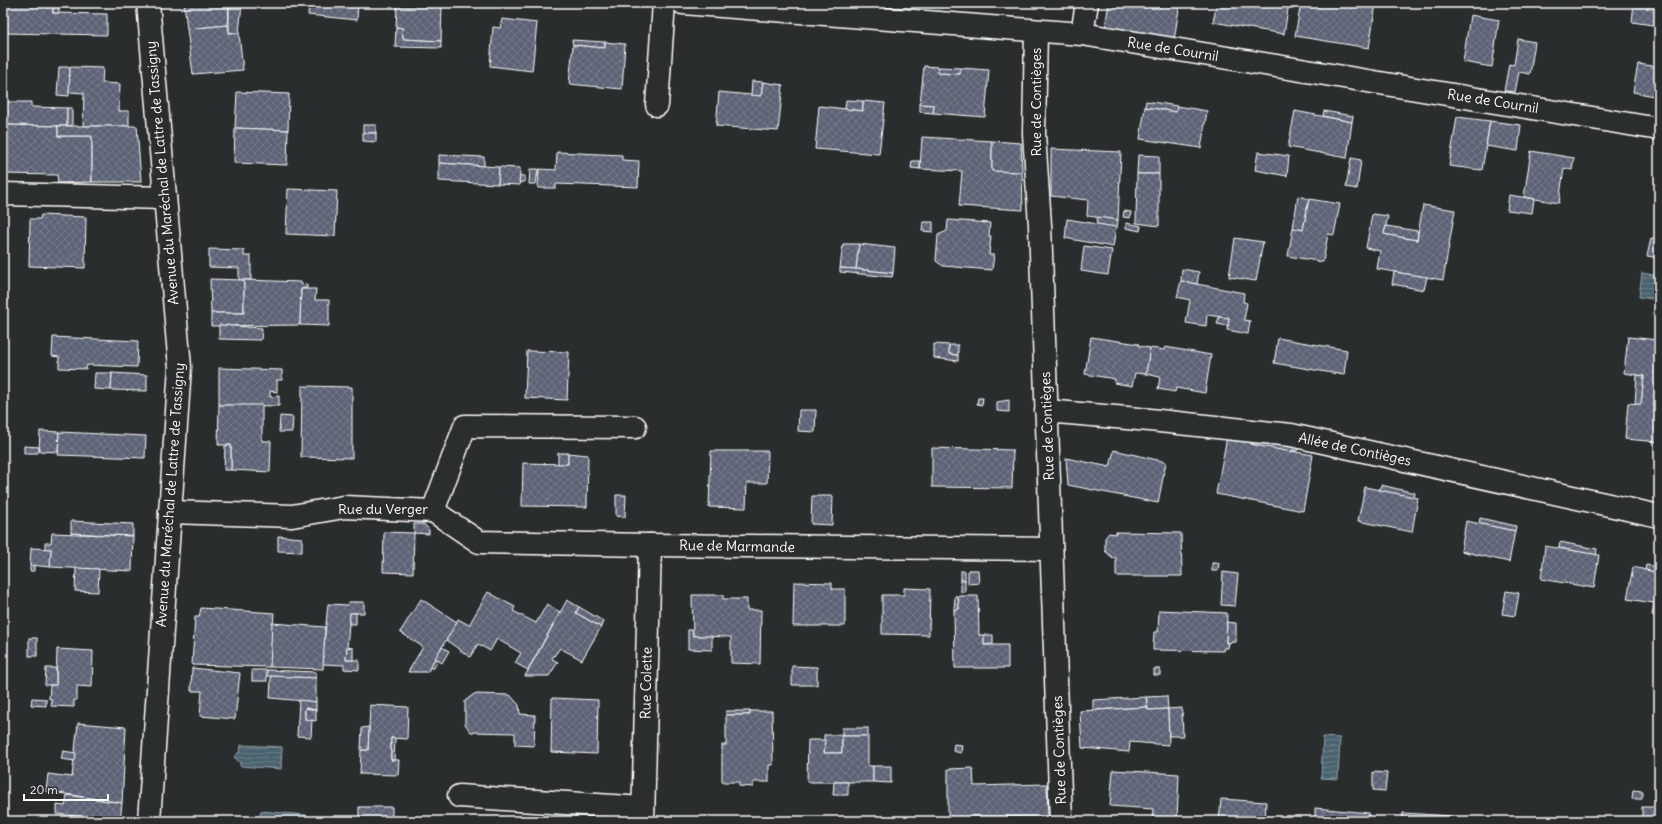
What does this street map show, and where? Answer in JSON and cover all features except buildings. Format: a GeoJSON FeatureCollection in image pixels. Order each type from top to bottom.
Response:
{"type":"FeatureCollection","features":[{"type":"Feature","properties":{"kind":"street","name":"Avenue du Maréchal de Lattre de Tassigny"},"geometry":{"type":"LineString","coordinates":[[148,3],[180,367],[149,821]]}},
{"type":"Feature","properties":{"kind":"street"},"geometry":{"type":"LineString","coordinates":[[657,105],[664,3]]}},
{"type":"Feature","properties":{"kind":"street","name":"Rue de Cournil"},"geometry":{"type":"LineString","coordinates":[[684,3],[1082,34],[1659,129]]}},
{"type":"Feature","properties":{"kind":"street"},"geometry":{"type":"LineString","coordinates":[[1082,34],[1087,3]]}},
{"type":"Feature","properties":{"kind":"street","name":"Rue de Contièges"},"geometry":{"type":"LineString","coordinates":[[1036,31],[1034,134],[1040,225],[1061,821]]}},
{"type":"Feature","properties":{"kind":"street"},"geometry":{"type":"LineString","coordinates":[[3,194],[165,198]]}},
{"type":"Feature","properties":{"kind":"street","name":"Allée de Contièges"},"geometry":{"type":"LineString","coordinates":[[1046,411],[1292,435],[1659,516]]}},
{"type":"Feature","properties":{"kind":"street","name":"Rue du Verger"},"geometry":{"type":"LineString","coordinates":[[170,512],[292,516],[344,507],[433,511],[465,426],[635,427]]}},
{"type":"Feature","properties":{"kind":"street","name":"Rue de Marmande"},"geometry":{"type":"LineString","coordinates":[[433,511],[479,542],[650,546],[1051,549]]}},
{"type":"Feature","properties":{"kind":"street","name":"Rue Colette"},"geometry":{"type":"LineString","coordinates":[[643,815],[650,546]]}},
{"type":"Feature","properties":{"kind":"street"},"geometry":{"type":"LineString","coordinates":[[459,796],[643,815]]}},
{"type":"Feature","properties":{"kind":"water"},"geometry":{"type":"Polygon","coordinates":[[[1642,273],[1659,276],[1659,300],[1639,297],[1642,273]]]}},
{"type":"Feature","properties":{"kind":"water"},"geometry":{"type":"Polygon","coordinates":[[[1323,737],[1340,738],[1338,779],[1321,778],[1323,737]]]}},
{"type":"Feature","properties":{"kind":"water"},"geometry":{"type":"Polygon","coordinates":[[[241,745],[282,747],[281,769],[240,766],[240,763],[234,757],[240,751],[241,745]]]}},
{"type":"Feature","properties":{"kind":"water"},"geometry":{"type":"Polygon","coordinates":[[[261,811],[306,815],[306,821],[254,821],[255,818],[260,816],[261,811]]]}}]}
